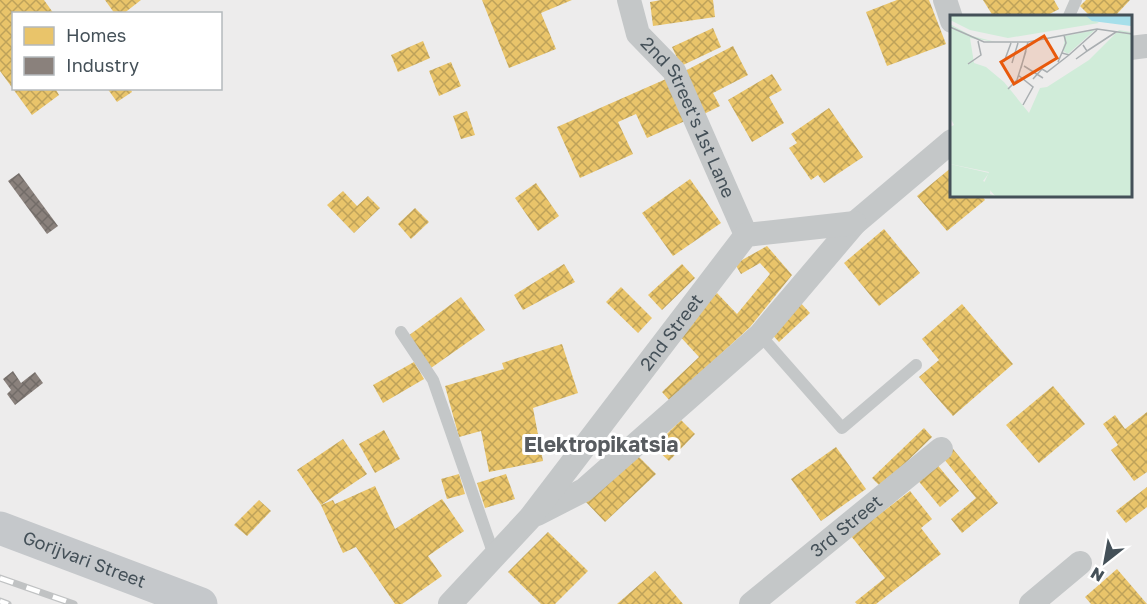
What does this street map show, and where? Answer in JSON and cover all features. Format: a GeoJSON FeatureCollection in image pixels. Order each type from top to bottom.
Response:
{"type":"FeatureCollection","features":[{"type":"Feature","properties":{"kind":"main road","name":"Gorijvari Street"},"geometry":{"type":"LineString","coordinates":[[0,528],[201,604]]}},
{"type":"Feature","properties":{"kind":"street","name":"2nd Street's 1st Lane"},"geometry":{"type":"LineString","coordinates":[[629,0],[638,34],[674,71],[746,235]]}},
{"type":"Feature","properties":{"kind":"street"},"geometry":{"type":"LineString","coordinates":[[945,0],[950,15]]}},
{"type":"Feature","properties":{"kind":"street"},"geometry":{"type":"LineString","coordinates":[[1132,48],[1147,46]]}},
{"type":"Feature","properties":{"kind":"street","name":"2nd Street"},"geometry":{"type":"LineString","coordinates":[[530,518],[584,490],[760,335],[855,223],[950,143]]}},
{"type":"Feature","properties":{"kind":"street"},"geometry":{"type":"LineString","coordinates":[[746,235],[855,223]]}},
{"type":"Feature","properties":{"kind":"street","name":"2nd Street"},"geometry":{"type":"LineString","coordinates":[[450,604],[530,518],[746,235]]}},
{"type":"Feature","properties":{"kind":"street","name":"3rd Street"},"geometry":{"type":"LineString","coordinates":[[751,604],[941,449]]}},
{"type":"Feature","properties":{"kind":"street"},"geometry":{"type":"LineString","coordinates":[[1031,604],[1080,563]]}},
{"type":"Feature","properties":{"kind":"lane"},"geometry":{"type":"LineString","coordinates":[[1069,15],[1076,0]]}},
{"type":"Feature","properties":{"kind":"lane"},"geometry":{"type":"LineString","coordinates":[[401,332],[433,380],[494,555]]}},
{"type":"Feature","properties":{"kind":"lane"},"geometry":{"type":"LineString","coordinates":[[760,335],[842,428],[916,365]]}},
{"type":"Feature","properties":{"kind":"building: Homes"},"geometry":{"type":"Polygon","coordinates":[[[0,0],[44,0],[53,12],[12,12],[12,88],[0,71],[0,0]]]}},
{"type":"Feature","properties":{"kind":"building: Homes"},"geometry":{"type":"Polygon","coordinates":[[[105,0],[141,0],[126,12],[114,12],[105,0]]]}},
{"type":"Feature","properties":{"kind":"building: Homes"},"geometry":{"type":"Polygon","coordinates":[[[482,0],[572,0],[541,13],[556,49],[509,68],[482,0]]]}},
{"type":"Feature","properties":{"kind":"building: Homes"},"geometry":{"type":"Polygon","coordinates":[[[713,0],[715,17],[653,26],[650,2],[713,0]]]}},
{"type":"Feature","properties":{"kind":"building: Homes"},"geometry":{"type":"Polygon","coordinates":[[[897,0],[929,0],[946,44],[887,66],[866,12],[897,0]]]}},
{"type":"Feature","properties":{"kind":"building: Homes"},"geometry":{"type":"Polygon","coordinates":[[[983,0],[1054,0],[1059,9],[1048,15],[992,15],[983,0]]]}},
{"type":"Feature","properties":{"kind":"building: Homes"},"geometry":{"type":"Polygon","coordinates":[[[1086,0],[1130,0],[1116,15],[1089,15],[1080,6],[1086,0]]]}},
{"type":"Feature","properties":{"kind":"building: Homes"},"geometry":{"type":"Polygon","coordinates":[[[713,28],[721,47],[681,66],[672,47],[713,28]]]}},
{"type":"Feature","properties":{"kind":"building: Homes"},"geometry":{"type":"Polygon","coordinates":[[[423,41],[430,58],[398,72],[391,55],[423,41]]]}},
{"type":"Feature","properties":{"kind":"building: Homes"},"geometry":{"type":"Polygon","coordinates":[[[733,46],[748,75],[713,93],[720,106],[704,114],[681,73],[733,46]]]}},
{"type":"Feature","properties":{"kind":"building: Homes"},"geometry":{"type":"Polygon","coordinates":[[[451,62],[461,86],[439,96],[429,71],[451,62]]]}},
{"type":"Feature","properties":{"kind":"building: Homes"},"geometry":{"type":"Polygon","coordinates":[[[772,74],[782,90],[769,97],[784,123],[752,142],[728,100],[772,74]]]}},
{"type":"Feature","properties":{"kind":"building: Homes"},"geometry":{"type":"Polygon","coordinates":[[[666,79],[685,121],[647,138],[636,114],[618,122],[633,154],[580,178],[557,127],[666,79]]]}},
{"type":"Feature","properties":{"kind":"building: Homes"},"geometry":{"type":"Polygon","coordinates":[[[14,90],[56,90],[59,95],[32,115],[14,90]]]}},
{"type":"Feature","properties":{"kind":"building: Homes"},"geometry":{"type":"Polygon","coordinates":[[[108,90],[131,90],[132,92],[117,102],[108,90]]]}},
{"type":"Feature","properties":{"kind":"building: Homes"},"geometry":{"type":"Polygon","coordinates":[[[829,108],[863,157],[824,183],[818,175],[811,180],[789,148],[797,143],[791,134],[829,108]]]}},
{"type":"Feature","properties":{"kind":"building: Homes"},"geometry":{"type":"Polygon","coordinates":[[[467,111],[475,135],[461,139],[453,116],[467,111]]]}},
{"type":"Feature","properties":{"kind":"building: Homes"},"geometry":{"type":"Polygon","coordinates":[[[950,169],[950,196],[982,196],[985,200],[947,231],[917,196],[950,169]]]}},
{"type":"Feature","properties":{"kind":"building: Homes"},"geometry":{"type":"Polygon","coordinates":[[[690,179],[721,223],[673,256],[642,213],[690,179]]]}},
{"type":"Feature","properties":{"kind":"building: Homes"},"geometry":{"type":"Polygon","coordinates":[[[536,183],[559,216],[538,231],[515,198],[536,183]]]}},
{"type":"Feature","properties":{"kind":"building: Homes"},"geometry":{"type":"Polygon","coordinates":[[[343,191],[357,206],[368,196],[380,208],[354,233],[327,205],[343,191]]]}},
{"type":"Feature","properties":{"kind":"building: Homes"},"geometry":{"type":"Polygon","coordinates":[[[415,208],[429,222],[411,239],[398,224],[415,208]]]}},
{"type":"Feature","properties":{"kind":"building: Homes"},"geometry":{"type":"Polygon","coordinates":[[[884,229],[920,273],[879,306],[844,263],[884,229]]]}},
{"type":"Feature","properties":{"kind":"building: Homes"},"geometry":{"type":"Polygon","coordinates":[[[767,246],[792,275],[750,327],[670,401],[662,392],[699,357],[676,332],[717,293],[737,314],[770,274],[760,263],[741,274],[735,264],[767,246]]]}},
{"type":"Feature","properties":{"kind":"building: Homes"},"geometry":{"type":"Polygon","coordinates":[[[564,264],[575,282],[523,310],[514,295],[564,264]]]}},
{"type":"Feature","properties":{"kind":"building: Homes"},"geometry":{"type":"Polygon","coordinates":[[[682,264],[695,278],[662,310],[648,295],[682,264]]]}},
{"type":"Feature","properties":{"kind":"building: Homes"},"geometry":{"type":"Polygon","coordinates":[[[621,287],[652,318],[638,333],[606,302],[621,287]]]}},
{"type":"Feature","properties":{"kind":"building: Homes"},"geometry":{"type":"Polygon","coordinates":[[[461,297],[485,330],[431,368],[408,336],[461,297]]]}},
{"type":"Feature","properties":{"kind":"building: Homes"},"geometry":{"type":"Polygon","coordinates":[[[798,300],[810,313],[779,342],[767,329],[798,300]]]}},
{"type":"Feature","properties":{"kind":"building: Homes"},"geometry":{"type":"Polygon","coordinates":[[[962,304],[1013,364],[953,416],[919,377],[939,360],[922,339],[962,304]]]}},
{"type":"Feature","properties":{"kind":"building: Homes"},"geometry":{"type":"Polygon","coordinates":[[[562,344],[578,393],[533,408],[543,461],[489,472],[481,431],[459,437],[445,386],[504,369],[502,363],[562,344]]]}},
{"type":"Feature","properties":{"kind":"building: Homes"},"geometry":{"type":"Polygon","coordinates":[[[414,362],[424,379],[383,403],[373,385],[414,362]]]}},
{"type":"Feature","properties":{"kind":"building: Homes"},"geometry":{"type":"Polygon","coordinates":[[[1053,386],[1085,424],[1039,463],[1006,425],[1053,386]]]}},
{"type":"Feature","properties":{"kind":"building: Homes"},"geometry":{"type":"Polygon","coordinates":[[[1147,412],[1147,472],[1134,481],[1111,450],[1118,445],[1103,424],[1115,415],[1125,429],[1147,412]]]}},
{"type":"Feature","properties":{"kind":"building: Homes"},"geometry":{"type":"Polygon","coordinates":[[[681,420],[695,434],[669,461],[654,447],[681,420]]]}},
{"type":"Feature","properties":{"kind":"building: Homes"},"geometry":{"type":"Polygon","coordinates":[[[924,428],[932,437],[881,487],[872,478],[924,428]]]}},
{"type":"Feature","properties":{"kind":"building: Homes"},"geometry":{"type":"Polygon","coordinates":[[[384,430],[400,459],[375,473],[359,444],[384,430]]]}},
{"type":"Feature","properties":{"kind":"building: Homes"},"geometry":{"type":"Polygon","coordinates":[[[343,439],[367,474],[321,505],[297,470],[343,439]]]}},
{"type":"Feature","properties":{"kind":"building: Homes"},"geometry":{"type":"Polygon","coordinates":[[[836,447],[866,489],[821,521],[791,479],[836,447]]]}},
{"type":"Feature","properties":{"kind":"building: Homes"},"geometry":{"type":"Polygon","coordinates":[[[953,449],[998,503],[962,533],[951,519],[976,498],[943,458],[953,449]]]}},
{"type":"Feature","properties":{"kind":"building: Homes"},"geometry":{"type":"Polygon","coordinates":[[[636,454],[656,474],[605,522],[586,502],[636,454]]]}},
{"type":"Feature","properties":{"kind":"building: Homes"},"geometry":{"type":"Polygon","coordinates":[[[935,462],[959,491],[940,507],[916,478],[935,462]]]}},
{"type":"Feature","properties":{"kind":"building: Homes"},"geometry":{"type":"Polygon","coordinates":[[[459,474],[465,494],[447,499],[441,479],[459,474]]]}},
{"type":"Feature","properties":{"kind":"building: Homes"},"geometry":{"type":"Polygon","coordinates":[[[506,474],[515,499],[485,508],[477,483],[506,474]]]}},
{"type":"Feature","properties":{"kind":"building: Homes"},"geometry":{"type":"Polygon","coordinates":[[[375,486],[395,529],[442,499],[464,531],[428,556],[442,576],[402,604],[395,604],[356,547],[343,553],[321,505],[333,500],[335,504],[375,486]]]}},
{"type":"Feature","properties":{"kind":"building: Homes"},"geometry":{"type":"Polygon","coordinates":[[[1147,487],[1147,507],[1126,523],[1116,511],[1147,487]]]}},
{"type":"Feature","properties":{"kind":"building: Homes"},"geometry":{"type":"Polygon","coordinates":[[[910,491],[932,519],[921,528],[941,554],[876,604],[857,604],[855,602],[885,578],[851,536],[910,491]]]}},
{"type":"Feature","properties":{"kind":"building: Homes"},"geometry":{"type":"Polygon","coordinates":[[[259,500],[271,511],[247,536],[234,525],[259,500]]]}},
{"type":"Feature","properties":{"kind":"building: Homes"},"geometry":{"type":"Polygon","coordinates":[[[548,532],[588,571],[555,604],[541,604],[508,572],[548,532]]]}},
{"type":"Feature","properties":{"kind":"building: Homes"},"geometry":{"type":"Polygon","coordinates":[[[1117,569],[1147,604],[1091,604],[1085,597],[1117,569]]]}},
{"type":"Feature","properties":{"kind":"building: Homes"},"geometry":{"type":"Polygon","coordinates":[[[655,571],[683,604],[617,604],[655,571]]]}},
{"type":"Feature","properties":{"kind":"building: Industry"},"geometry":{"type":"Polygon","coordinates":[[[19,173],[58,226],[47,234],[8,181],[19,173]]]}},
{"type":"Feature","properties":{"kind":"building: Industry"},"geometry":{"type":"Polygon","coordinates":[[[13,371],[21,383],[35,372],[43,383],[15,405],[7,394],[11,390],[3,379],[13,371]]]}},
{"type":"Feature","properties":{"kind":"railway"},"geometry":{"type":"LineString","coordinates":[[0,578],[74,604]]}},
{"type":"Feature","properties":{"kind":"railway"},"geometry":{"type":"LineString","coordinates":[[0,601],[8,604]]}},
{"type":"Feature","properties":{"kind":"district","name":"Elektropikatsia"},"geometry":{"type":"Point","coordinates":[601,445]}}]}
